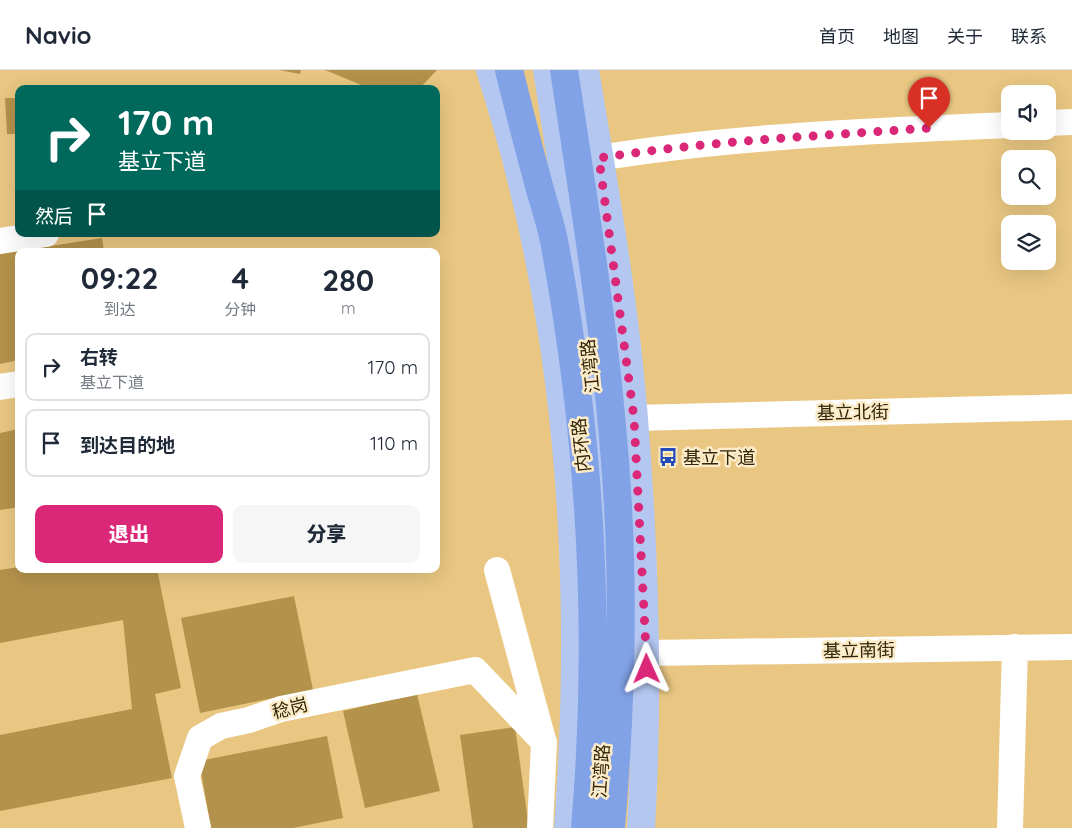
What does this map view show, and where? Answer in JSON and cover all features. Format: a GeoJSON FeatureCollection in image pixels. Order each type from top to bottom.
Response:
{"type":"FeatureCollection","features":[{"type":"Feature","properties":{"kind":"highway","name":"内环路"},"geometry":{"type":"LineString","coordinates":[[508,70],[554,240],[573,368],[589,536],[592,621],[585,828]]}},
{"type":"Feature","properties":{"kind":"highway"},"geometry":{"type":"LineString","coordinates":[[528,70],[554,240]]}},
{"type":"Feature","properties":{"kind":"highway","name":"内环路"},"geometry":{"type":"LineString","coordinates":[[564,70],[599,304],[618,507],[620,705],[612,828]]}},
{"type":"Feature","properties":{"kind":"main road"},"geometry":{"type":"LineString","coordinates":[[490,70],[522,184],[541,269],[559,383],[568,473],[576,636],[575,731],[568,828]]}},
{"type":"Feature","properties":{"kind":"main road","name":"江湾路"},"geometry":{"type":"LineString","coordinates":[[508,70],[562,167],[588,342],[602,495],[606,618],[605,714],[597,828]]}},
{"type":"Feature","properties":{"kind":"main road"},"geometry":{"type":"LineString","coordinates":[[546,70],[562,167]]}},
{"type":"Feature","properties":{"kind":"main road"},"geometry":{"type":"LineString","coordinates":[[585,70],[599,158],[634,418],[647,654],[645,761],[641,828]]}},
{"type":"Feature","properties":{"kind":"main road"},"geometry":{"type":"LineString","coordinates":[[606,618],[624,657],[627,675],[626,754],[619,828]]}},
{"type":"Feature","properties":{"kind":"street"},"geometry":{"type":"LineString","coordinates":[[1056,123],[1072,122]]}},
{"type":"Feature","properties":{"kind":"street"},"geometry":{"type":"LineString","coordinates":[[599,158],[643,151],[740,142],[1001,126]]}},
{"type":"Feature","properties":{"kind":"street"},"geometry":{"type":"LineString","coordinates":[[0,241],[26,237]]}},
{"type":"Feature","properties":{"kind":"street"},"geometry":{"type":"LineString","coordinates":[[0,387],[15,385]]}},
{"type":"Feature","properties":{"kind":"street","name":"基立北街"},"geometry":{"type":"LineString","coordinates":[[634,418],[1072,407]]}},
{"type":"Feature","properties":{"kind":"street"},"geometry":{"type":"LineString","coordinates":[[497,570],[544,742],[540,828]]}},
{"type":"Feature","properties":{"kind":"street"},"geometry":{"type":"LineString","coordinates":[[1010,828],[1015,647]]}},
{"type":"Feature","properties":{"kind":"street","name":"基立南街"},"geometry":{"type":"LineString","coordinates":[[647,654],[1072,647]]}},
{"type":"Feature","properties":{"kind":"street","name":"稔岗"},"geometry":{"type":"LineString","coordinates":[[198,828],[187,776],[200,738],[221,726],[249,720],[281,709],[475,670],[544,742]]}},
{"type":"Feature","properties":{"kind":"building"},"geometry":{"type":"Polygon","coordinates":[[[279,70],[301,70],[300,74],[279,70]]]}},
{"type":"Feature","properties":{"kind":"building"},"geometry":{"type":"Polygon","coordinates":[[[325,70],[437,70],[423,85],[361,85],[325,70]]]}},
{"type":"Feature","properties":{"kind":"building"},"geometry":{"type":"Polygon","coordinates":[[[5,98],[15,98],[15,134],[7,134],[5,98]]]}},
{"type":"Feature","properties":{"kind":"building"},"geometry":{"type":"Polygon","coordinates":[[[102,238],[104,248],[38,248],[102,238]]]}},
{"type":"Feature","properties":{"kind":"building"},"geometry":{"type":"Polygon","coordinates":[[[15,252],[15,361],[0,364],[0,254],[15,252]]]}},
{"type":"Feature","properties":{"kind":"building"},"geometry":{"type":"Polygon","coordinates":[[[15,430],[15,508],[0,510],[0,433],[15,430]]]}},
{"type":"Feature","properties":{"kind":"building"},"geometry":{"type":"Polygon","coordinates":[[[15,568],[15,573],[158,573],[181,688],[155,694],[172,778],[0,811],[0,735],[132,709],[123,620],[0,643],[0,570],[15,568]]]}},
{"type":"Feature","properties":{"kind":"building"},"geometry":{"type":"Polygon","coordinates":[[[294,596],[313,690],[200,713],[181,618],[294,596]]]}},
{"type":"Feature","properties":{"kind":"building"},"geometry":{"type":"Polygon","coordinates":[[[417,694],[440,791],[365,808],[343,711],[417,694]]]}},
{"type":"Feature","properties":{"kind":"building"},"geometry":{"type":"Polygon","coordinates":[[[515,727],[529,828],[473,828],[460,735],[515,727]]]}},
{"type":"Feature","properties":{"kind":"building"},"geometry":{"type":"Polygon","coordinates":[[[327,736],[343,818],[293,828],[211,828],[199,761],[327,736]]]}},
{"type":"Feature","properties":{"kind":"place","name":"基立下道"},"geometry":{"type":"Point","coordinates":[668,457]}},
{"type":"Feature","properties":{"kind":"route"},"geometry":{"type":"LineString","coordinates":[[647,669],[634,418],[599,158],[643,151],[929,128]]}}]}
